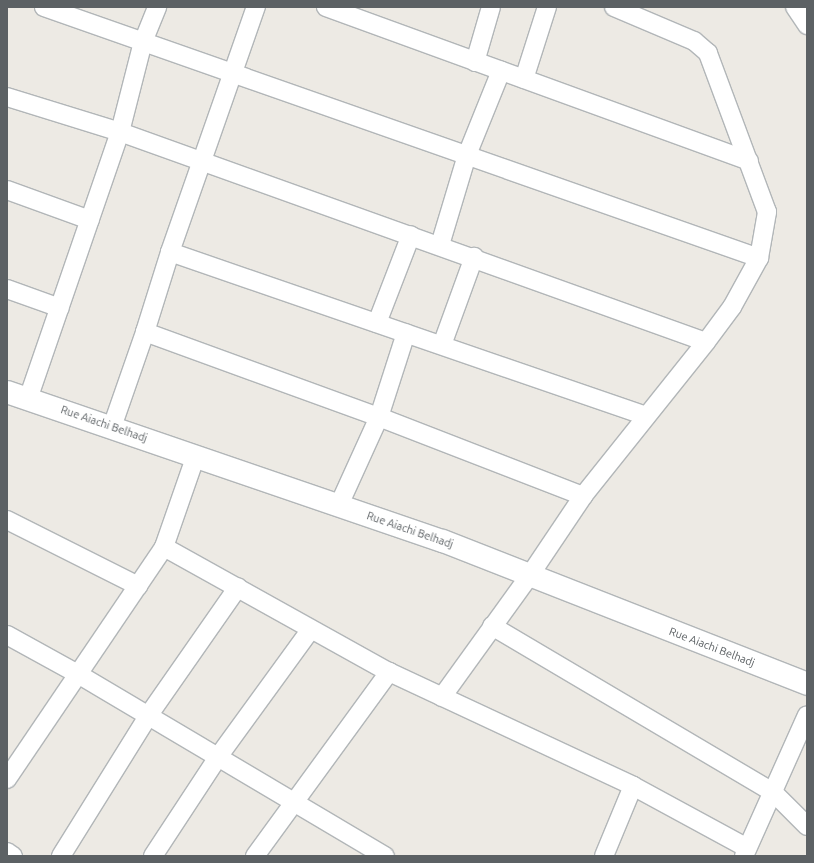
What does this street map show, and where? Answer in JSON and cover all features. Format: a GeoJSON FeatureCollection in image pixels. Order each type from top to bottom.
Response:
{"type":"FeatureCollection","features":[{"type":"Feature","properties":{"kind":"street"},"geometry":{"type":"LineString","coordinates":[[44,7],[759,258]]}},
{"type":"Feature","properties":{"kind":"street"},"geometry":{"type":"LineString","coordinates":[[28,399],[120,132],[143,42],[157,7]]}},
{"type":"Feature","properties":{"kind":"street"},"geometry":{"type":"LineString","coordinates":[[112,427],[201,161],[256,7]]}},
{"type":"Feature","properties":{"kind":"street"},"geometry":{"type":"LineString","coordinates":[[326,7],[749,162]]}},
{"type":"Feature","properties":{"kind":"street"},"geometry":{"type":"LineString","coordinates":[[476,62],[491,7]]}},
{"type":"Feature","properties":{"kind":"street"},"geometry":{"type":"LineString","coordinates":[[524,80],[547,7]]}},
{"type":"Feature","properties":{"kind":"street"},"geometry":{"type":"LineString","coordinates":[[442,697],[530,575],[583,496],[706,342],[732,307],[759,258],[767,212],[708,53],[694,41],[614,7]]}},
{"type":"Feature","properties":{"kind":"street"},"geometry":{"type":"LineString","coordinates":[[795,7],[807,25]]}},
{"type":"Feature","properties":{"kind":"street"},"geometry":{"type":"LineString","coordinates":[[440,245],[467,155],[501,71]]}},
{"type":"Feature","properties":{"kind":"street"},"geometry":{"type":"LineString","coordinates":[[7,97],[120,132],[474,257],[706,342]]}},
{"type":"Feature","properties":{"kind":"street"},"geometry":{"type":"LineString","coordinates":[[7,190],[90,220]]}},
{"type":"Feature","properties":{"kind":"street"},"geometry":{"type":"LineString","coordinates":[[377,323],[411,235]]}},
{"type":"Feature","properties":{"kind":"street"},"geometry":{"type":"LineString","coordinates":[[170,252],[646,416]]}},
{"type":"Feature","properties":{"kind":"street"},"geometry":{"type":"LineString","coordinates":[[442,345],[474,257]]}},
{"type":"Feature","properties":{"kind":"street"},"geometry":{"type":"LineString","coordinates":[[7,289],[60,308]]}},
{"type":"Feature","properties":{"kind":"street"},"geometry":{"type":"LineString","coordinates":[[145,332],[379,417],[583,496]]}},
{"type":"Feature","properties":{"kind":"street"},"geometry":{"type":"LineString","coordinates":[[340,505],[379,417],[406,333]]}},
{"type":"Feature","properties":{"kind":"street","name":"Rue Aiachi Belhadj"},"geometry":{"type":"LineString","coordinates":[[7,392],[196,455],[444,541],[807,684]]}},
{"type":"Feature","properties":{"kind":"street"},"geometry":{"type":"LineString","coordinates":[[7,779],[164,547],[196,455]]}},
{"type":"Feature","properties":{"kind":"street"},"geometry":{"type":"LineString","coordinates":[[7,520],[138,586]]}},
{"type":"Feature","properties":{"kind":"street"},"geometry":{"type":"LineString","coordinates":[[164,547],[389,672],[633,786],[746,852],[807,715]]}},
{"type":"Feature","properties":{"kind":"street"},"geometry":{"type":"LineString","coordinates":[[61,856],[148,716],[238,587]]}},
{"type":"Feature","properties":{"kind":"street"},"geometry":{"type":"LineString","coordinates":[[492,626],[773,792],[807,826]]}},
{"type":"Feature","properties":{"kind":"street"},"geometry":{"type":"LineString","coordinates":[[153,856],[218,757],[311,628]]}},
{"type":"Feature","properties":{"kind":"street"},"geometry":{"type":"LineString","coordinates":[[7,635],[78,674],[294,802],[377,854]]}},
{"type":"Feature","properties":{"kind":"street"},"geometry":{"type":"LineString","coordinates":[[256,856],[389,672]]}},
{"type":"Feature","properties":{"kind":"street"},"geometry":{"type":"LineString","coordinates":[[604,856],[633,786]]}},
{"type":"Feature","properties":{"kind":"street"},"geometry":{"type":"LineString","coordinates":[[7,852],[13,856]]}}]}
